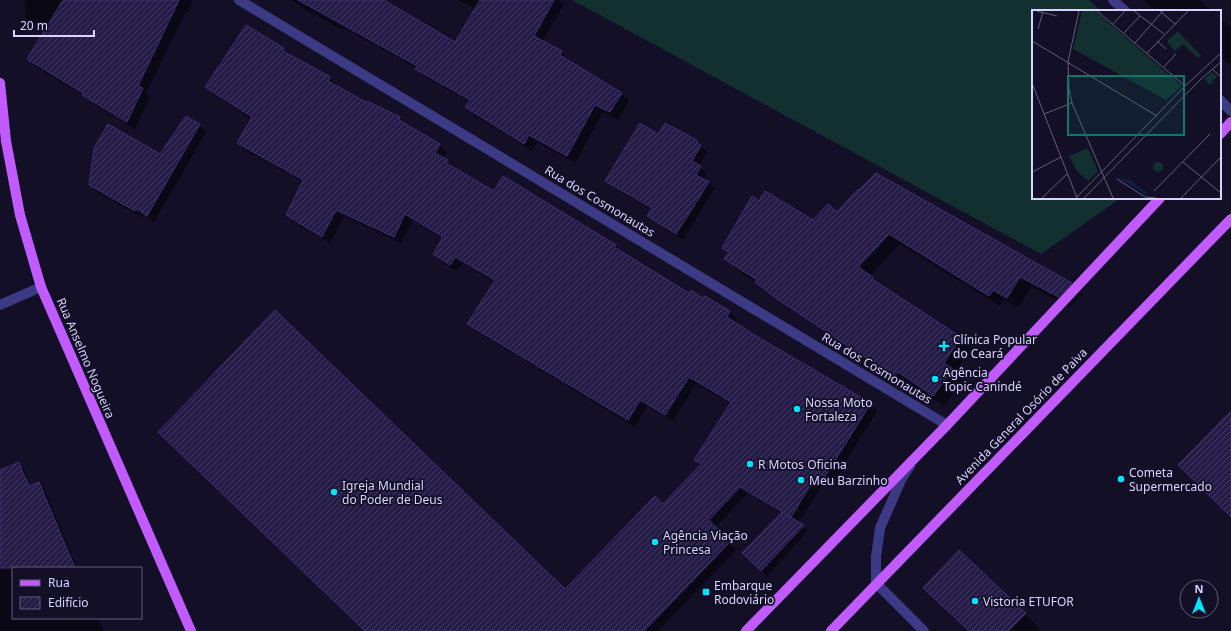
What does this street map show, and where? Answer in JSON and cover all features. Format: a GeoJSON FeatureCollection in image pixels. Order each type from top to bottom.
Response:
{"type":"FeatureCollection","features":[{"type":"Feature","properties":{"kind":"main road","name":"Rua Anselmo Nogueira"},"geometry":{"type":"LineString","coordinates":[[0,83],[6,141],[20,215],[41,287],[191,631]]}},
{"type":"Feature","properties":{"kind":"main road"},"geometry":{"type":"LineString","coordinates":[[1221,133],[1231,122]]}},
{"type":"Feature","properties":{"kind":"main road"},"geometry":{"type":"LineString","coordinates":[[746,631],[947,425],[1159,199]]}},
{"type":"Feature","properties":{"kind":"main road","name":"Avenida General Osório de Paiva"},"geometry":{"type":"LineString","coordinates":[[834,629],[876,583],[1231,220]]}},
{"type":"Feature","properties":{"kind":"street","name":"Rua dos Cosmonautas"},"geometry":{"type":"LineString","coordinates":[[239,0],[947,425]]}},
{"type":"Feature","properties":{"kind":"street"},"geometry":{"type":"LineString","coordinates":[[1113,0],[1124,10]]}},
{"type":"Feature","properties":{"kind":"street"},"geometry":{"type":"LineString","coordinates":[[1221,101],[1231,111]]}},
{"type":"Feature","properties":{"kind":"street"},"geometry":{"type":"LineString","coordinates":[[0,305],[41,287]]}},
{"type":"Feature","properties":{"kind":"street"},"geometry":{"type":"LineString","coordinates":[[915,458],[902,478],[880,528],[876,557],[876,583],[924,631]]}},
{"type":"Feature","properties":{"kind":"green space"},"geometry":{"type":"Polygon","coordinates":[[[572,0],[1089,0],[1100,10],[1032,10],[1032,199],[1120,199],[1041,254],[572,0]]]}},
{"type":"Feature","properties":{"kind":"building"},"geometry":{"type":"Polygon","coordinates":[[[63,0],[179,0],[138,86],[143,88],[127,122],[27,59],[63,0]]]}},
{"type":"Feature","properties":{"kind":"building"},"geometry":{"type":"Polygon","coordinates":[[[298,0],[384,0],[455,42],[480,0],[554,0],[534,36],[562,51],[560,55],[622,93],[610,112],[595,105],[567,156],[529,135],[524,144],[465,107],[470,100],[415,69],[417,66],[298,0]]]}},
{"type":"Feature","properties":{"kind":"building"},"geometry":{"type":"Polygon","coordinates":[[[246,25],[284,48],[283,51],[331,77],[328,81],[366,102],[367,101],[400,117],[399,120],[440,144],[435,153],[448,160],[446,163],[494,191],[503,176],[616,245],[614,247],[689,293],[691,290],[703,298],[705,296],[730,311],[727,317],[758,337],[871,403],[822,481],[816,476],[791,517],[740,487],[709,520],[730,542],[644,631],[365,631],[158,432],[275,310],[565,589],[655,496],[663,504],[701,464],[694,460],[731,402],[689,377],[665,415],[640,400],[628,420],[467,324],[495,280],[455,257],[450,265],[433,254],[443,237],[405,214],[394,237],[336,210],[322,237],[286,215],[303,180],[237,143],[252,117],[205,87],[246,25]]]}},
{"type":"Feature","properties":{"kind":"building"},"geometry":{"type":"Polygon","coordinates":[[[186,116],[200,124],[147,216],[137,209],[135,211],[89,185],[94,148],[108,124],[160,154],[186,116]]]}},
{"type":"Feature","properties":{"kind":"building"},"geometry":{"type":"Polygon","coordinates":[[[640,123],[658,134],[665,123],[697,140],[696,142],[701,145],[692,161],[701,166],[696,175],[709,182],[676,234],[647,216],[652,208],[605,181],[640,123]]]}},
{"type":"Feature","properties":{"kind":"building"},"geometry":{"type":"Polygon","coordinates":[[[876,173],[1072,283],[1059,297],[1020,277],[1007,298],[993,290],[989,296],[889,234],[858,267],[873,277],[872,279],[961,337],[944,363],[953,369],[933,396],[898,372],[894,377],[774,297],[755,282],[757,280],[724,259],[729,252],[722,248],[752,196],[759,201],[765,191],[813,220],[828,204],[837,212],[858,189],[859,190],[876,173]]]}},
{"type":"Feature","properties":{"kind":"building"},"geometry":{"type":"Polygon","coordinates":[[[1231,411],[1231,517],[1178,465],[1231,411]]]}},
{"type":"Feature","properties":{"kind":"building"},"geometry":{"type":"Polygon","coordinates":[[[19,462],[29,486],[39,482],[75,567],[0,568],[0,470],[19,462]]]}},
{"type":"Feature","properties":{"kind":"building"},"geometry":{"type":"Polygon","coordinates":[[[782,512],[804,525],[761,571],[742,553],[782,512]]]}},
{"type":"Feature","properties":{"kind":"building","name":"Vistoria ETUFOR"},"geometry":{"type":"Polygon","coordinates":[[[959,550],[1026,613],[1008,631],[969,631],[923,588],[959,550]]]}},
{"type":"Feature","properties":{"kind":"place","name":"Clínica Popular do Ceará"},"geometry":{"type":"Point","coordinates":[944,346]}},
{"type":"Feature","properties":{"kind":"place","name":"Agência Topic Canindé"},"geometry":{"type":"Point","coordinates":[935,379]}},
{"type":"Feature","properties":{"kind":"place","name":"Nossa Moto Fortaleza"},"geometry":{"type":"Point","coordinates":[797,409]}},
{"type":"Feature","properties":{"kind":"place","name":"R Motos Oficina"},"geometry":{"type":"Point","coordinates":[750,464]}},
{"type":"Feature","properties":{"kind":"place","name":"Cometa Supermercado"},"geometry":{"type":"Point","coordinates":[1121,479]}},
{"type":"Feature","properties":{"kind":"place","name":"Meu Barzinho"},"geometry":{"type":"Point","coordinates":[801,480]}},
{"type":"Feature","properties":{"kind":"place","name":"Igreja Mundial do Poder de Deus"},"geometry":{"type":"Point","coordinates":[334,492]}},
{"type":"Feature","properties":{"kind":"place","name":"Agência Viação Princesa"},"geometry":{"type":"Point","coordinates":[655,542]}},
{"type":"Feature","properties":{"kind":"place","name":"Embarque Rodoviário"},"geometry":{"type":"Point","coordinates":[706,592]}},
{"type":"Feature","properties":{"kind":"place","name":"Vistoria ETUFOR"},"geometry":{"type":"Point","coordinates":[975,601]}}]}
